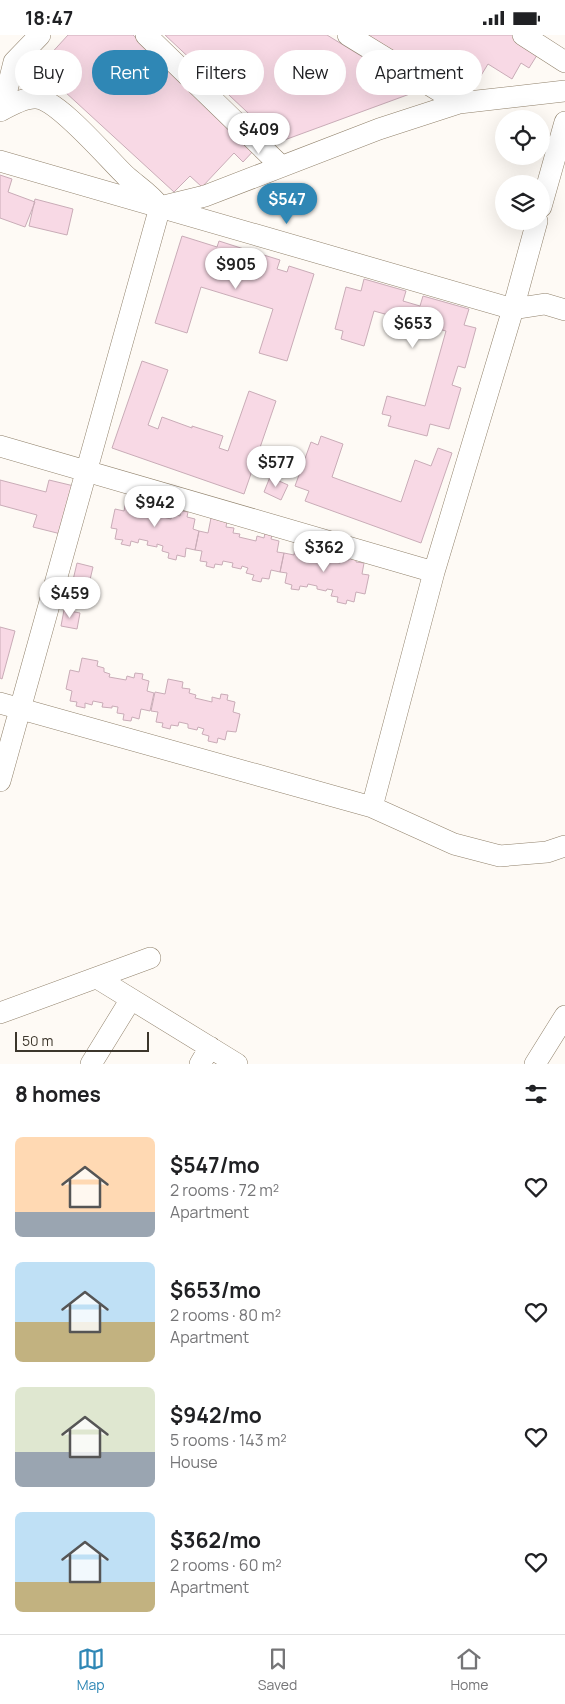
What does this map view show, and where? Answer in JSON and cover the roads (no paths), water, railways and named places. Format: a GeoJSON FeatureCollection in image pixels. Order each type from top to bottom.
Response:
{"type":"FeatureCollection","features":[{"type":"Feature","properties":{"kind":"street"},"geometry":{"type":"LineString","coordinates":[[1,110],[14,62],[40,35]]}},
{"type":"Feature","properties":{"kind":"street"},"geometry":{"type":"LineString","coordinates":[[146,35],[281,166]]}},
{"type":"Feature","properties":{"kind":"street"},"geometry":{"type":"LineString","coordinates":[[348,35],[459,103]]}},
{"type":"Feature","properties":{"kind":"street"},"geometry":{"type":"LineString","coordinates":[[523,35],[565,62]]}},
{"type":"Feature","properties":{"kind":"street"},"geometry":{"type":"LineString","coordinates":[[160,207],[205,196],[379,129],[459,103],[565,91]]}},
{"type":"Feature","properties":{"kind":"street"},"geometry":{"type":"LineString","coordinates":[[1,110],[20,101],[36,97],[46,101],[74,123],[125,175],[153,197],[160,207]]}},
{"type":"Feature","properties":{"kind":"street"},"geometry":{"type":"LineString","coordinates":[[550,175],[565,122]]}},
{"type":"Feature","properties":{"kind":"street"},"geometry":{"type":"LineString","coordinates":[[0,161],[513,309],[545,304],[565,310]]}},
{"type":"Feature","properties":{"kind":"street"},"geometry":{"type":"LineString","coordinates":[[0,781],[10,706],[86,471],[160,207]]}},
{"type":"Feature","properties":{"kind":"street"},"geometry":{"type":"LineString","coordinates":[[372,807],[434,572],[513,309],[535,230]]}},
{"type":"Feature","properties":{"kind":"street"},"geometry":{"type":"LineString","coordinates":[[0,446],[434,572]]}},
{"type":"Feature","properties":{"kind":"street"},"geometry":{"type":"LineString","coordinates":[[10,706],[372,807],[454,844],[500,855],[547,852],[565,846]]}},
{"type":"Feature","properties":{"kind":"street"},"geometry":{"type":"LineString","coordinates":[[0,1013],[150,958]]}},
{"type":"Feature","properties":{"kind":"street"},"geometry":{"type":"LineString","coordinates":[[97,978],[131,999],[205,1056],[238,1064]]}},
{"type":"Feature","properties":{"kind":"street"},"geometry":{"type":"LineString","coordinates":[[92,1064],[131,999]]}},
{"type":"Feature","properties":{"kind":"street"},"geometry":{"type":"LineString","coordinates":[[535,1064],[565,1016]]}}]}
